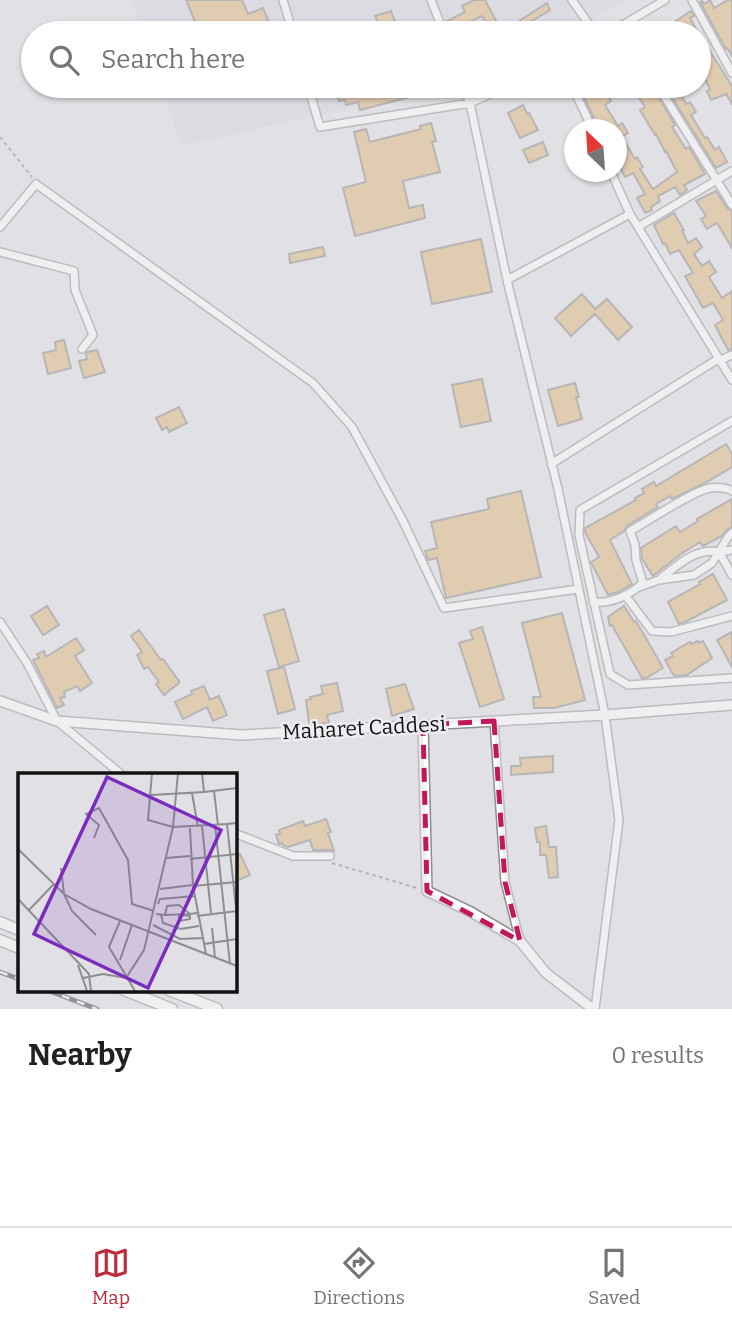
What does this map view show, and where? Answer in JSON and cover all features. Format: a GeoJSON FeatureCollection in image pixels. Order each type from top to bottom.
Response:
{"type":"FeatureCollection","features":[{"type":"Feature","properties":{"kind":"main road"},"geometry":{"type":"LineString","coordinates":[[0,922],[18,930]]}},
{"type":"Feature","properties":{"kind":"main road"},"geometry":{"type":"LineString","coordinates":[[0,940],[18,948]]}},
{"type":"Feature","properties":{"kind":"main road"},"geometry":{"type":"LineString","coordinates":[[129,992],[172,1009]]}},
{"type":"Feature","properties":{"kind":"main road"},"geometry":{"type":"LineString","coordinates":[[174,992],[217,1009]]}},
{"type":"Feature","properties":{"kind":"street"},"geometry":{"type":"LineString","coordinates":[[283,0],[289,21]]}},
{"type":"Feature","properties":{"kind":"street"},"geometry":{"type":"LineString","coordinates":[[432,0],[440,21]]}},
{"type":"Feature","properties":{"kind":"street"},"geometry":{"type":"LineString","coordinates":[[572,0],[587,21]]}},
{"type":"Feature","properties":{"kind":"street"},"geometry":{"type":"LineString","coordinates":[[636,21],[665,0]]}},
{"type":"Feature","properties":{"kind":"street"},"geometry":{"type":"LineString","coordinates":[[692,0],[704,21]]}},
{"type":"Feature","properties":{"kind":"street"},"geometry":{"type":"LineString","coordinates":[[711,35],[732,73]]}},
{"type":"Feature","properties":{"kind":"street"},"geometry":{"type":"LineString","coordinates":[[312,98],[320,127],[470,103],[481,98]]}},
{"type":"Feature","properties":{"kind":"street"},"geometry":{"type":"LineString","coordinates":[[468,98],[605,715],[619,820],[594,1009]]}},
{"type":"Feature","properties":{"kind":"street"},"geometry":{"type":"LineString","coordinates":[[578,98],[588,119]]}},
{"type":"Feature","properties":{"kind":"street"},"geometry":{"type":"LineString","coordinates":[[666,98],[732,205]]}},
{"type":"Feature","properties":{"kind":"street"},"geometry":{"type":"LineString","coordinates":[[638,227],[732,172]]}},
{"type":"Feature","properties":{"kind":"street"},"geometry":{"type":"LineString","coordinates":[[616,182],[630,214],[732,380]]}},
{"type":"Feature","properties":{"kind":"street"},"geometry":{"type":"LineString","coordinates":[[0,227],[36,184],[313,383],[352,427],[403,521],[444,608],[579,589]]}},
{"type":"Feature","properties":{"kind":"street"},"geometry":{"type":"LineString","coordinates":[[507,280],[630,214]]}},
{"type":"Feature","properties":{"kind":"street"},"geometry":{"type":"LineString","coordinates":[[0,252],[74,271],[75,290],[93,335],[82,349]]}},
{"type":"Feature","properties":{"kind":"street"},"geometry":{"type":"LineString","coordinates":[[551,464],[719,360],[732,355]]}},
{"type":"Feature","properties":{"kind":"street"},"geometry":{"type":"LineString","coordinates":[[732,421],[580,510],[579,535],[610,674],[628,685],[732,678]]}},
{"type":"Feature","properties":{"kind":"street"},"geometry":{"type":"LineString","coordinates":[[593,601],[603,603],[625,595],[643,583],[635,561],[635,545],[631,531],[708,488],[726,488],[732,491]]}},
{"type":"Feature","properties":{"kind":"street"},"geometry":{"type":"LineString","coordinates":[[637,588],[659,580],[694,575],[712,563],[732,533]]}},
{"type":"Feature","properties":{"kind":"street"},"geometry":{"type":"LineString","coordinates":[[659,580],[696,553],[732,550]]}},
{"type":"Feature","properties":{"kind":"street"},"geometry":{"type":"LineString","coordinates":[[719,552],[732,575]]}},
{"type":"Feature","properties":{"kind":"street"},"geometry":{"type":"LineString","coordinates":[[625,595],[652,631],[671,632],[732,616]]}},
{"type":"Feature","properties":{"kind":"street"},"geometry":{"type":"LineString","coordinates":[[0,622],[27,663],[57,721],[119,773]]}},
{"type":"Feature","properties":{"kind":"street","name":"Maharet Caddesi"},"geometry":{"type":"LineString","coordinates":[[0,701],[57,721],[242,734],[605,715],[732,705]]}},
{"type":"Feature","properties":{"kind":"street"},"geometry":{"type":"LineString","coordinates":[[494,721],[505,882],[520,941]]}},
{"type":"Feature","properties":{"kind":"street"},"geometry":{"type":"LineString","coordinates":[[423,725],[427,891],[471,912],[520,941],[546,972],[594,1009]]}},
{"type":"Feature","properties":{"kind":"street"},"geometry":{"type":"LineString","coordinates":[[236,834],[293,856],[330,860]]}},
{"type":"Feature","properties":{"kind":"path"},"geometry":{"type":"LineString","coordinates":[[0,137],[36,184]]}},
{"type":"Feature","properties":{"kind":"path"},"geometry":{"type":"LineString","coordinates":[[330,860],[427,891]]}},
{"type":"Feature","properties":{"kind":"highlighted area"},"geometry":{"type":"Polygon","coordinates":[[[494,721],[505,882],[520,941],[427,891],[423,725],[494,721]]]}},
{"type":"Feature","properties":{"kind":"shaded area"},"geometry":{"type":"Polygon","coordinates":[[[131,0],[626,0],[591,21],[139,21],[131,0]]]}},
{"type":"Feature","properties":{"kind":"shaded area"},"geometry":{"type":"Polygon","coordinates":[[[166,98],[394,98],[181,146],[166,98]]]}},
{"type":"Feature","properties":{"kind":"building"},"geometry":{"type":"Polygon","coordinates":[[[186,0],[242,0],[248,14],[263,8],[268,21],[195,21],[186,0]]]}},
{"type":"Feature","properties":{"kind":"building"},"geometry":{"type":"Polygon","coordinates":[[[474,0],[485,0],[496,21],[485,21],[482,16],[472,21],[447,21],[465,12],[462,6],[474,0]]]}},
{"type":"Feature","properties":{"kind":"building"},"geometry":{"type":"Polygon","coordinates":[[[710,0],[714,8],[732,0],[732,56],[700,2],[704,4],[710,0]]]}},
{"type":"Feature","properties":{"kind":"building"},"geometry":{"type":"Polygon","coordinates":[[[547,3],[550,10],[532,21],[519,21],[547,3]]]}},
{"type":"Feature","properties":{"kind":"building"},"geometry":{"type":"Polygon","coordinates":[[[391,11],[395,21],[377,21],[375,16],[391,11]]]}},
{"type":"Feature","properties":{"kind":"building"},"geometry":{"type":"Polygon","coordinates":[[[691,11],[694,16],[690,18],[692,21],[676,21],[691,11]]]}},
{"type":"Feature","properties":{"kind":"building"},"geometry":{"type":"Polygon","coordinates":[[[711,53],[732,86],[732,104],[726,94],[711,100],[711,53]]]}},
{"type":"Feature","properties":{"kind":"building"},"geometry":{"type":"Polygon","coordinates":[[[338,98],[406,98],[360,110],[358,102],[346,105],[345,100],[339,101],[338,98]]]}},
{"type":"Feature","properties":{"kind":"building"},"geometry":{"type":"Polygon","coordinates":[[[584,98],[609,98],[611,101],[605,105],[614,119],[594,119],[584,98]]]}},
{"type":"Feature","properties":{"kind":"building"},"geometry":{"type":"Polygon","coordinates":[[[639,98],[659,98],[675,125],[672,127],[686,149],[689,147],[705,174],[684,185],[687,190],[680,195],[675,187],[658,196],[660,201],[645,213],[637,198],[645,194],[633,173],[627,176],[627,145],[643,167],[640,169],[653,189],[677,172],[640,110],[645,107],[639,98]]]}},
{"type":"Feature","properties":{"kind":"building"},"geometry":{"type":"Polygon","coordinates":[[[672,98],[683,98],[686,104],[690,102],[696,112],[691,115],[705,138],[707,137],[715,150],[719,147],[727,162],[716,168],[672,98]]]}},
{"type":"Feature","properties":{"kind":"building"},"geometry":{"type":"Polygon","coordinates":[[[523,105],[538,130],[520,138],[508,113],[523,105]]]}},
{"type":"Feature","properties":{"kind":"building"},"geometry":{"type":"Polygon","coordinates":[[[431,123],[436,141],[432,142],[440,172],[403,181],[409,208],[423,205],[425,218],[355,236],[343,188],[366,182],[354,132],[366,129],[370,142],[421,129],[420,126],[431,123]]]}},
{"type":"Feature","properties":{"kind":"building"},"geometry":{"type":"Polygon","coordinates":[[[543,142],[548,155],[529,163],[523,150],[543,142]]]}},
{"type":"Feature","properties":{"kind":"building"},"geometry":{"type":"Polygon","coordinates":[[[716,191],[732,211],[732,248],[717,223],[707,229],[701,219],[706,216],[696,201],[716,191]]]}},
{"type":"Feature","properties":{"kind":"building"},"geometry":{"type":"Polygon","coordinates":[[[674,213],[688,243],[696,238],[702,247],[694,254],[702,266],[709,261],[716,272],[709,277],[722,298],[732,291],[732,349],[728,350],[715,325],[723,320],[713,303],[703,308],[685,276],[693,273],[679,250],[670,254],[654,225],[674,213]]]}},
{"type":"Feature","properties":{"kind":"building"},"geometry":{"type":"Polygon","coordinates":[[[481,239],[492,292],[432,304],[421,252],[481,239]]]}},
{"type":"Feature","properties":{"kind":"building"},"geometry":{"type":"Polygon","coordinates":[[[323,247],[325,256],[290,263],[289,254],[323,247]]]}},
{"type":"Feature","properties":{"kind":"building"},"geometry":{"type":"Polygon","coordinates":[[[582,294],[595,309],[607,299],[632,327],[618,340],[595,314],[571,336],[555,318],[582,294]]]}},
{"type":"Feature","properties":{"kind":"building"},"geometry":{"type":"Polygon","coordinates":[[[64,340],[71,368],[48,374],[43,353],[56,350],[55,342],[64,340]]]}},
{"type":"Feature","properties":{"kind":"building"},"geometry":{"type":"Polygon","coordinates":[[[97,350],[105,372],[84,378],[79,361],[87,359],[87,352],[97,350]]]}},
{"type":"Feature","properties":{"kind":"building"},"geometry":{"type":"Polygon","coordinates":[[[482,379],[491,421],[461,427],[452,385],[482,379]]]}},
{"type":"Feature","properties":{"kind":"building"},"geometry":{"type":"Polygon","coordinates":[[[575,383],[582,419],[558,426],[548,390],[575,383]]]}},
{"type":"Feature","properties":{"kind":"building"},"geometry":{"type":"Polygon","coordinates":[[[179,407],[187,423],[169,432],[167,427],[162,430],[156,418],[179,407]]]}},
{"type":"Feature","properties":{"kind":"building"},"geometry":{"type":"Polygon","coordinates":[[[726,444],[732,454],[732,467],[705,483],[656,504],[658,507],[610,540],[632,584],[608,595],[591,562],[599,557],[585,528],[636,500],[635,498],[644,493],[642,489],[654,482],[656,486],[726,444]]]}},
{"type":"Feature","properties":{"kind":"building"},"geometry":{"type":"Polygon","coordinates":[[[521,491],[541,577],[446,598],[437,558],[428,560],[425,551],[437,548],[431,522],[489,509],[487,499],[521,491]]]}},
{"type":"Feature","properties":{"kind":"building"},"geometry":{"type":"Polygon","coordinates":[[[732,499],[732,527],[703,546],[700,542],[653,576],[642,559],[641,548],[676,526],[680,532],[732,499]]]}},
{"type":"Feature","properties":{"kind":"building"},"geometry":{"type":"Polygon","coordinates":[[[713,574],[727,600],[679,624],[668,602],[713,574]]]}},
{"type":"Feature","properties":{"kind":"building"},"geometry":{"type":"Polygon","coordinates":[[[47,606],[59,625],[43,635],[31,616],[47,606]]]}},
{"type":"Feature","properties":{"kind":"building"},"geometry":{"type":"Polygon","coordinates":[[[624,606],[634,622],[636,621],[663,668],[646,678],[642,678],[612,625],[610,626],[608,617],[624,606]]]}},
{"type":"Feature","properties":{"kind":"building"},"geometry":{"type":"Polygon","coordinates":[[[284,609],[299,661],[279,667],[264,615],[284,609]]]}},
{"type":"Feature","properties":{"kind":"building"},"geometry":{"type":"Polygon","coordinates":[[[562,613],[585,700],[554,708],[534,708],[533,697],[541,697],[522,623],[562,613]]]}},
{"type":"Feature","properties":{"kind":"building"},"geometry":{"type":"Polygon","coordinates":[[[482,627],[504,699],[480,707],[459,643],[473,639],[470,631],[482,627]]]}},
{"type":"Feature","properties":{"kind":"building"},"geometry":{"type":"Polygon","coordinates":[[[139,630],[179,681],[164,695],[156,684],[159,682],[148,667],[144,669],[137,655],[142,652],[131,636],[139,630]]]}},
{"type":"Feature","properties":{"kind":"building"},"geometry":{"type":"Polygon","coordinates":[[[732,632],[732,667],[717,640],[732,632]]]}},
{"type":"Feature","properties":{"kind":"building"},"geometry":{"type":"Polygon","coordinates":[[[76,638],[84,650],[75,656],[92,683],[80,691],[77,686],[64,692],[65,697],[60,698],[64,705],[57,708],[33,660],[39,658],[37,654],[44,651],[46,657],[76,638]]]}},
{"type":"Feature","properties":{"kind":"building"},"geometry":{"type":"Polygon","coordinates":[[[703,641],[712,658],[687,675],[674,676],[665,660],[673,656],[671,653],[690,642],[691,644],[703,641]]]}},
{"type":"Feature","properties":{"kind":"building"},"geometry":{"type":"Polygon","coordinates":[[[284,667],[295,709],[278,714],[267,671],[284,667]]]}},
{"type":"Feature","properties":{"kind":"building"},"geometry":{"type":"Polygon","coordinates":[[[337,683],[343,711],[327,715],[329,723],[309,723],[306,700],[323,694],[321,686],[337,683]]]}},
{"type":"Feature","properties":{"kind":"building"},"geometry":{"type":"Polygon","coordinates":[[[405,684],[414,709],[392,716],[386,689],[405,684]]]}},
{"type":"Feature","properties":{"kind":"building"},"geometry":{"type":"Polygon","coordinates":[[[204,686],[210,700],[219,696],[227,715],[213,721],[207,707],[183,719],[175,702],[204,686]]]}},
{"type":"Feature","properties":{"kind":"building"},"geometry":{"type":"Polygon","coordinates":[[[553,756],[553,772],[511,775],[511,766],[521,766],[520,758],[553,756]]]}},
{"type":"Feature","properties":{"kind":"building"},"geometry":{"type":"Polygon","coordinates":[[[326,819],[334,851],[313,850],[310,840],[288,847],[279,844],[276,835],[280,834],[279,830],[303,821],[305,826],[326,819]]]}},
{"type":"Feature","properties":{"kind":"building"},"geometry":{"type":"Polygon","coordinates":[[[546,826],[549,847],[556,847],[558,877],[549,878],[546,855],[540,855],[540,842],[537,842],[535,828],[546,826]]]}},
{"type":"Feature","properties":{"kind":"building"},"geometry":{"type":"Polygon","coordinates":[[[240,854],[250,875],[236,881],[236,855],[240,854]]]}},
{"type":"Feature","properties":{"kind":"railway"},"geometry":{"type":"LineString","coordinates":[[0,972],[18,979]]}},
{"type":"Feature","properties":{"kind":"railway"},"geometry":{"type":"LineString","coordinates":[[52,992],[97,1009]]}}]}
